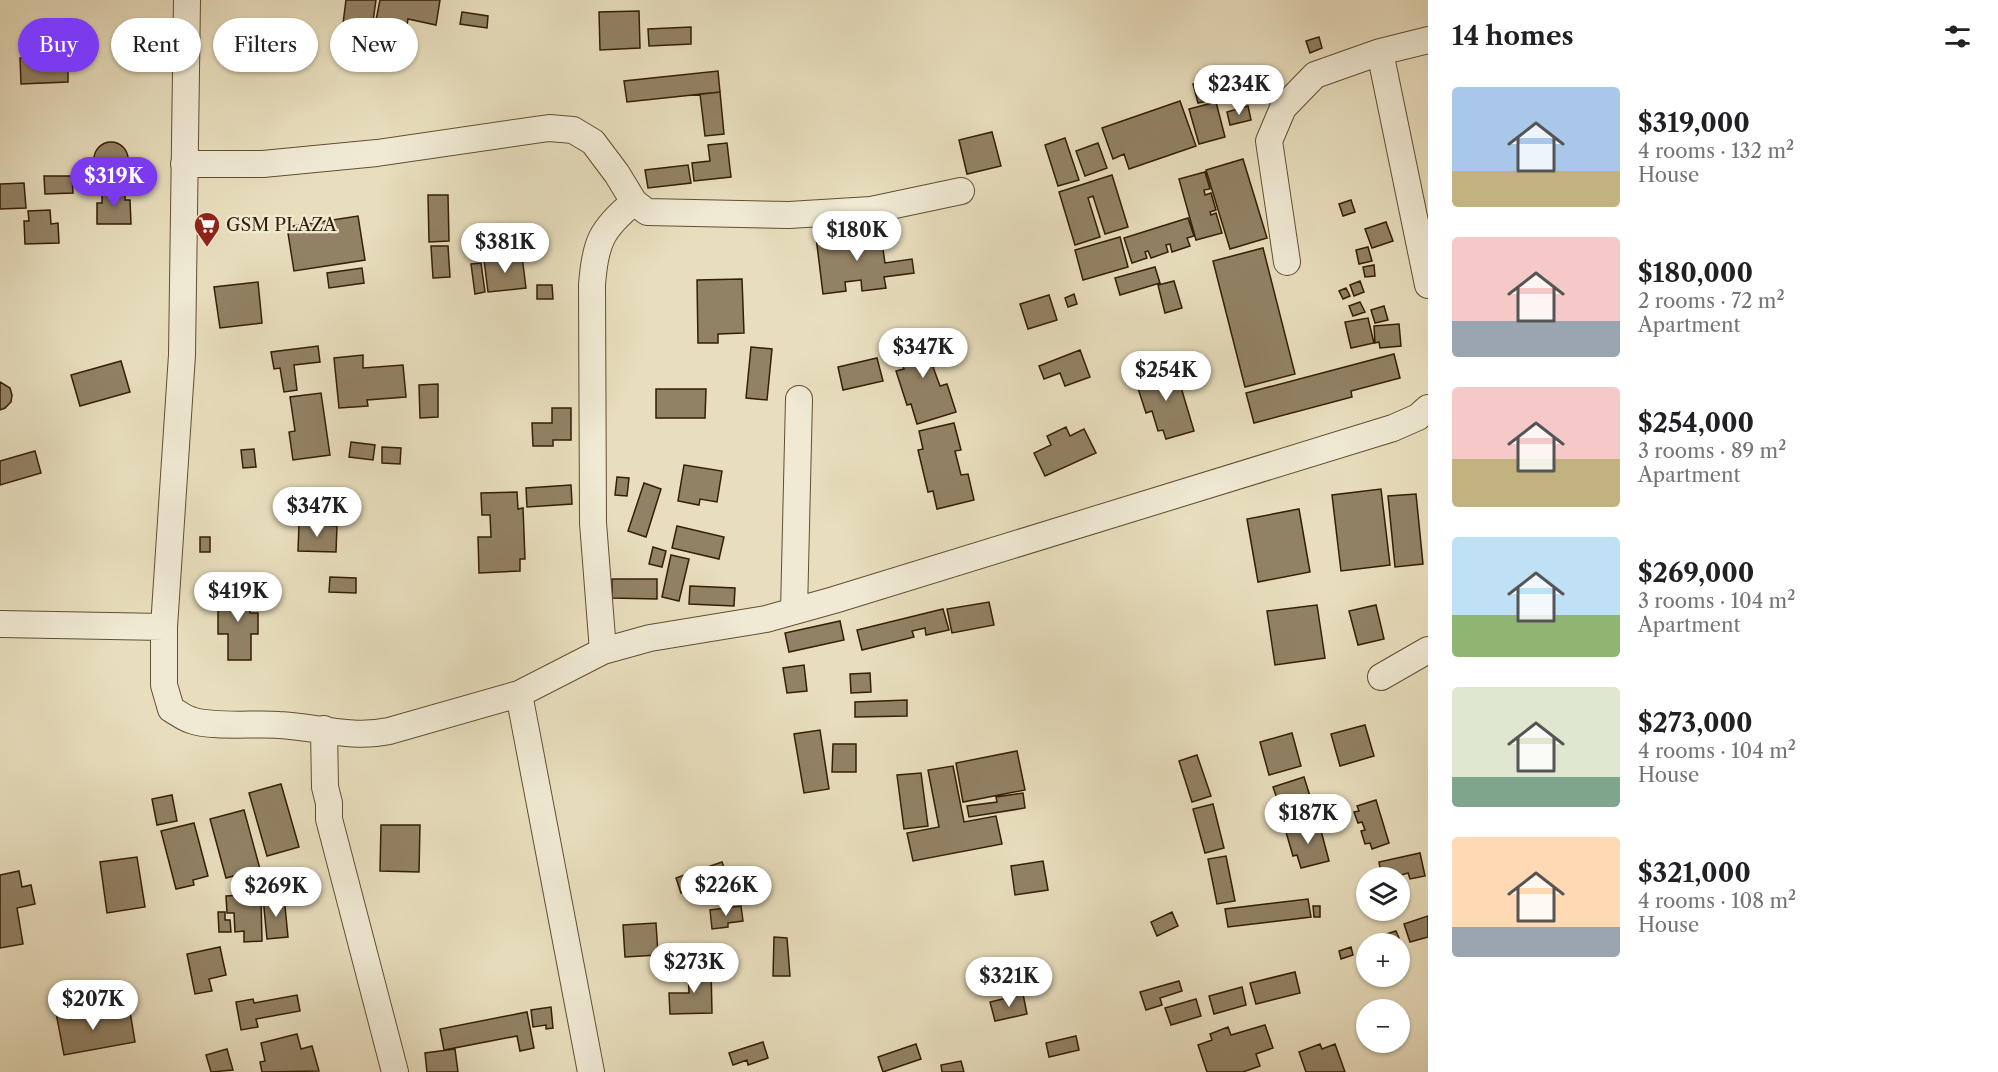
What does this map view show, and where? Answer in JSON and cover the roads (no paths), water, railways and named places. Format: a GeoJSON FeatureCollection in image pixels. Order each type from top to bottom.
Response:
{"type":"FeatureCollection","features":[{"type":"Feature","properties":{"kind":"street"},"geometry":{"type":"LineString","coordinates":[[187,0],[182,356],[164,627],[164,685],[171,709],[192,721],[324,729],[346,735],[369,736],[519,694],[603,651],[650,638],[766,619],[794,611],[1393,428],[1418,417],[1428,408]]}},
{"type":"Feature","properties":{"kind":"street"},"geometry":{"type":"LineString","coordinates":[[1287,262],[1269,141],[1283,108],[1315,75],[1380,52],[1428,40]]}},
{"type":"Feature","properties":{"kind":"street"},"geometry":{"type":"LineString","coordinates":[[1380,52],[1428,285]]}},
{"type":"Feature","properties":{"kind":"street"},"geometry":{"type":"LineString","coordinates":[[184,164],[263,164],[377,153],[549,128],[573,130],[593,142],[634,202],[647,212],[789,215],[871,210],[961,191]]}},
{"type":"Feature","properties":{"kind":"street"},"geometry":{"type":"LineString","coordinates":[[603,651],[593,524],[592,285],[594,257],[602,237],[615,218],[634,202]]}},
{"type":"Feature","properties":{"kind":"street"},"geometry":{"type":"LineString","coordinates":[[794,611],[799,399]]}},
{"type":"Feature","properties":{"kind":"street"},"geometry":{"type":"LineString","coordinates":[[0,624],[164,627]]}},
{"type":"Feature","properties":{"kind":"street"},"geometry":{"type":"LineString","coordinates":[[1381,678],[1428,650]]}},
{"type":"Feature","properties":{"kind":"street"},"geometry":{"type":"LineString","coordinates":[[519,694],[591,1072]]}},
{"type":"Feature","properties":{"kind":"street"},"geometry":{"type":"LineString","coordinates":[[324,729],[325,787],[329,804],[329,819],[395,1072]]}},
{"type":"Feature","properties":{"kind":"place","name":"GSM PLAZA"},"geometry":{"type":"Point","coordinates":[207,248]}}]}
